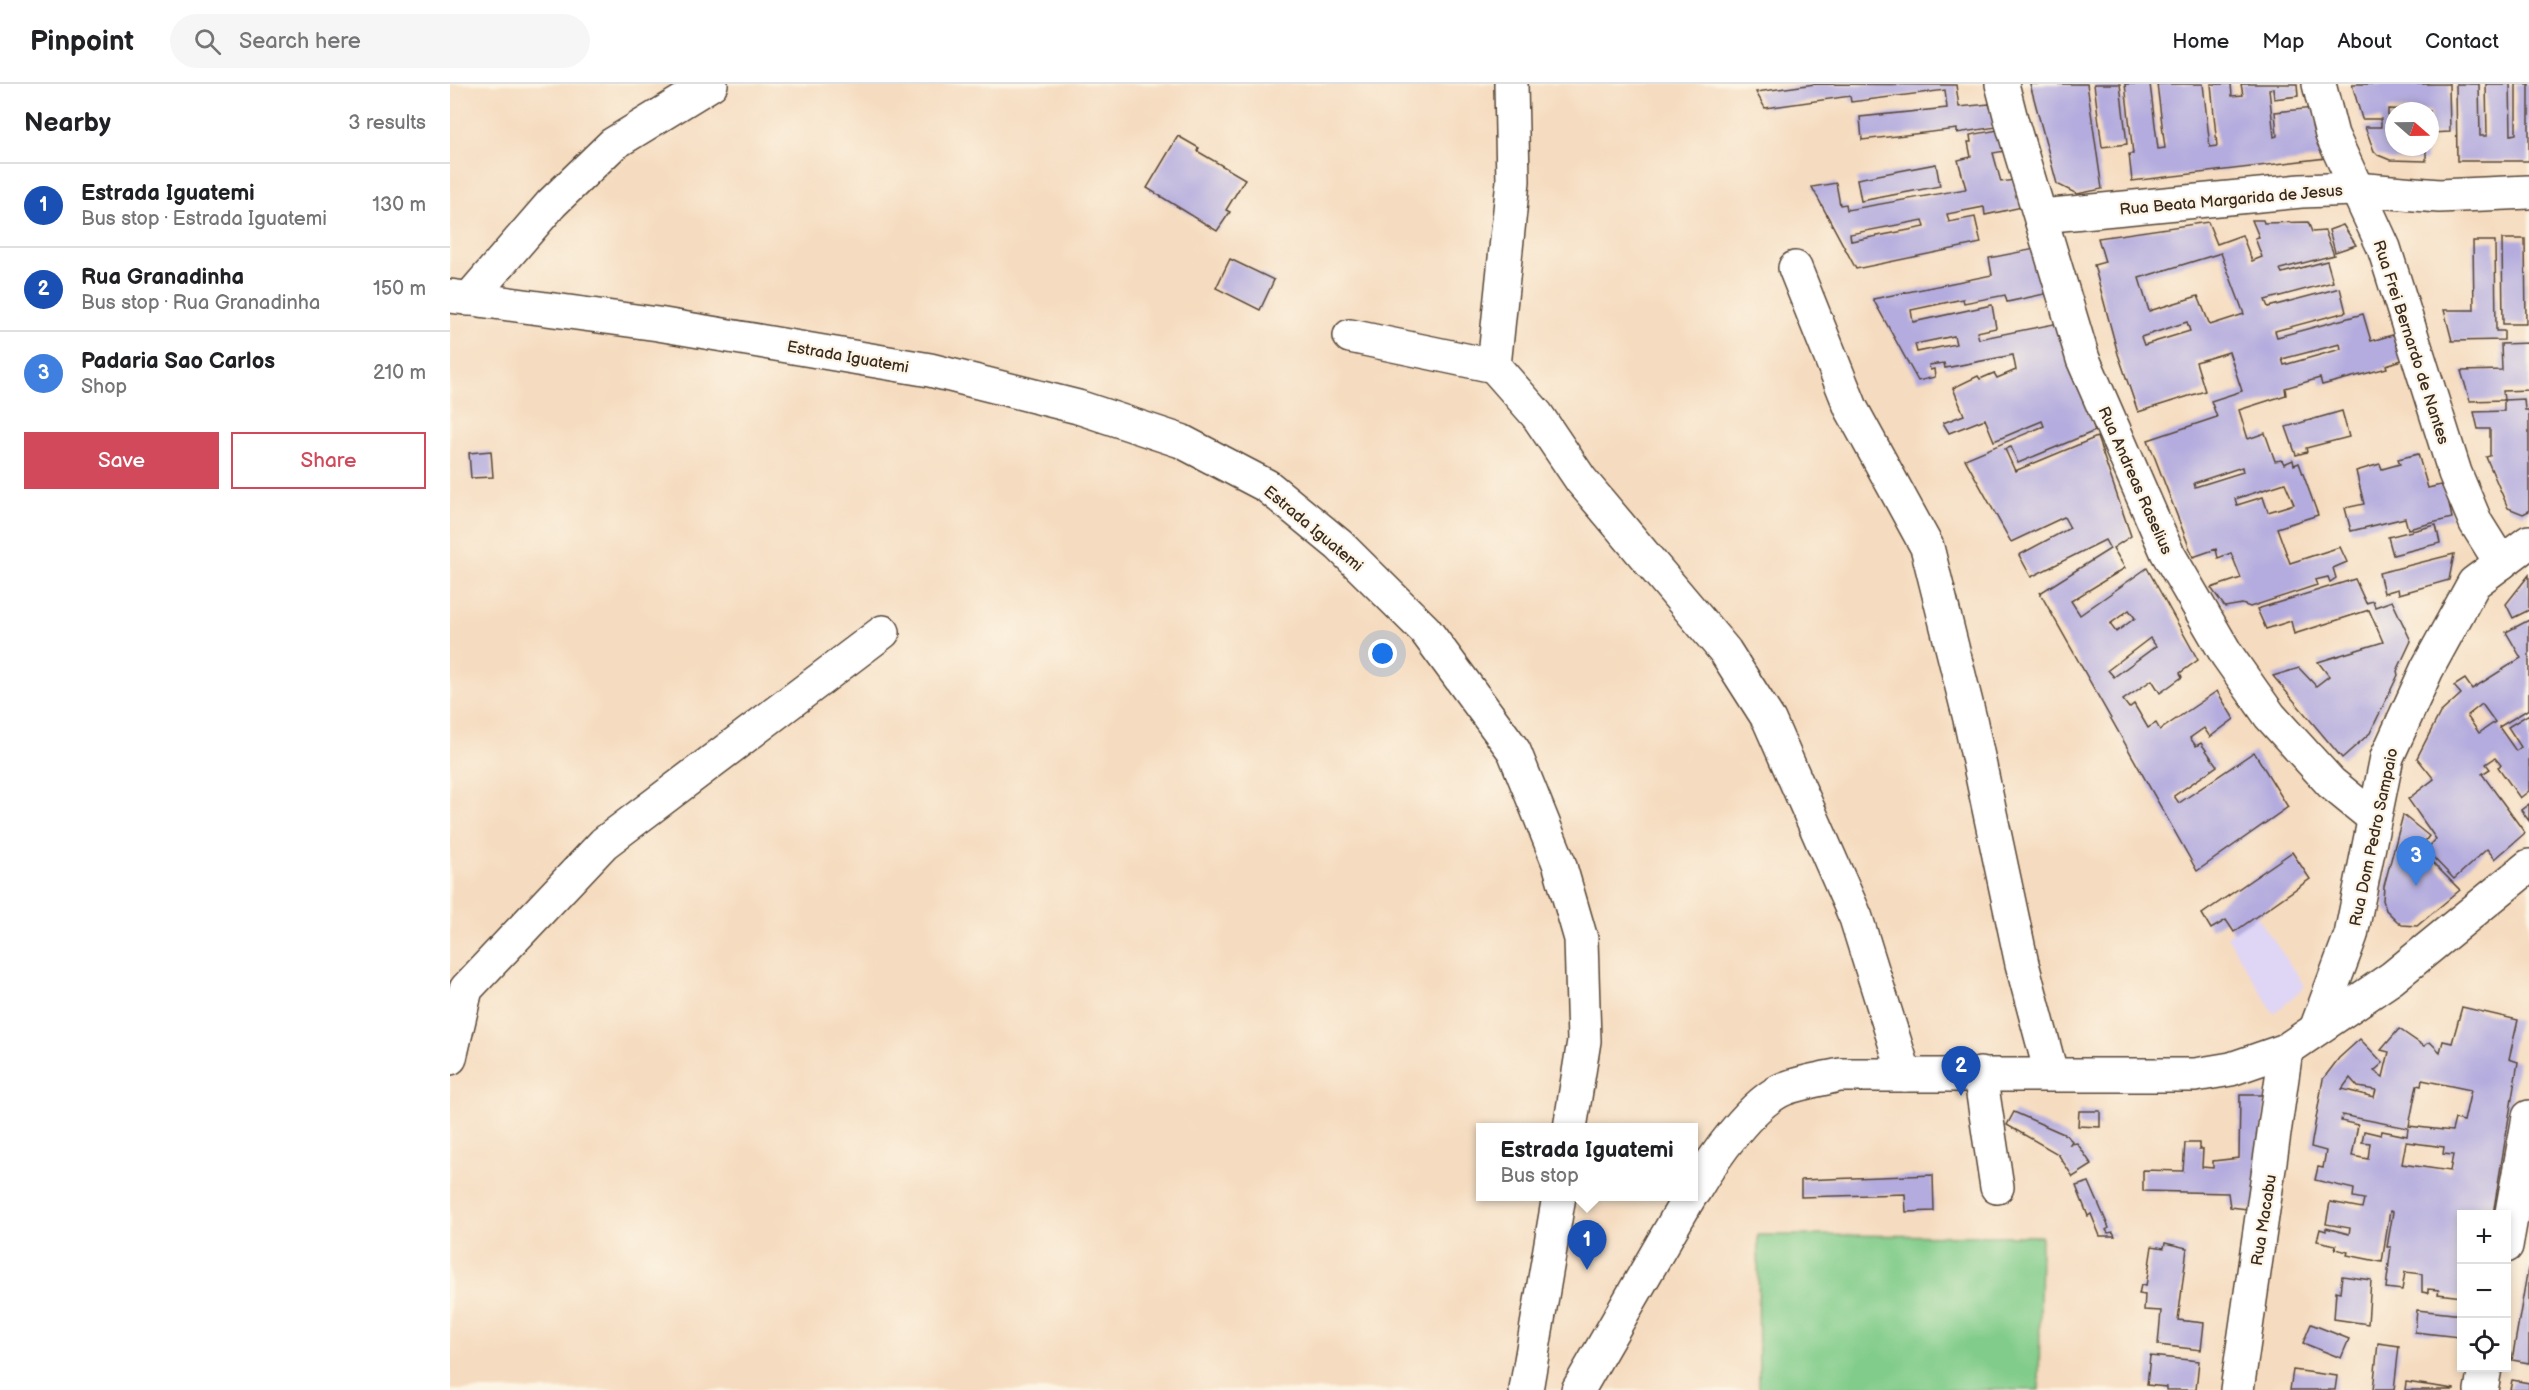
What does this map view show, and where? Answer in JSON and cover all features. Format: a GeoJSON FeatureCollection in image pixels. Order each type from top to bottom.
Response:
{"type":"FeatureCollection","features":[{"type":"Feature","properties":{"kind":"street"},"geometry":{"type":"LineString","coordinates":[[459,298],[613,144],[711,84]]}},
{"type":"Feature","properties":{"kind":"street"},"geometry":{"type":"LineString","coordinates":[[1494,366],[1513,181],[1511,84]]}},
{"type":"Feature","properties":{"kind":"street","name":"Rua Andreas Raselius"},"geometry":{"type":"LineString","coordinates":[[2002,84],[2083,359],[2167,552],[2227,655],[2270,716],[2331,783],[2374,819]]}},
{"type":"Feature","properties":{"kind":"street","name":"Rua Frei Bernardo de Nantes"},"geometry":{"type":"LineString","coordinates":[[2319,84],[2332,135],[2384,248],[2455,473],[2476,523],[2502,563]]}},
{"type":"Feature","properties":{"kind":"street","name":"Rua Beata Margarida de Jesus"},"geometry":{"type":"LineString","coordinates":[[2041,216],[2211,198],[2355,189],[2439,196],[2529,192]]}},
{"type":"Feature","properties":{"kind":"street"},"geometry":{"type":"LineString","coordinates":[[1796,268],[1851,408],[1928,547],[1970,719],[2022,964],[2050,1073]]}},
{"type":"Feature","properties":{"kind":"street","name":"Estrada Iguatemi"},"geometry":{"type":"LineString","coordinates":[[459,298],[658,324],[930,370],[1078,407],[1181,441],[1267,486],[1339,545],[1425,630],[1514,751],[1558,863],[1581,939],[1584,1041],[1571,1123]]}},
{"type":"Feature","properties":{"kind":"street"},"geometry":{"type":"LineString","coordinates":[[1350,336],[1494,366],[1536,415],[1581,480],[1725,651],[1769,720],[1856,918],[1905,1075]]}},
{"type":"Feature","properties":{"kind":"street","name":"Rua Dom Pedro Sampaio"},"geometry":{"type":"LineString","coordinates":[[2316,1029],[2351,934],[2387,756],[2427,669],[2474,583],[2529,542]]}},
{"type":"Feature","properties":{"kind":"street"},"geometry":{"type":"LineString","coordinates":[[450,1058],[465,989],[604,843],[883,632]]}},
{"type":"Feature","properties":{"kind":"street"},"geometry":{"type":"LineString","coordinates":[[1698,1186],[1763,1101],[1785,1089],[1840,1075],[2050,1073],[2195,1075],[2232,1070],[2286,1050],[2392,978],[2529,866]]}},
{"type":"Feature","properties":{"kind":"street","name":"Rua Macabu"},"geometry":{"type":"LineString","coordinates":[[2237,1390],[2286,1050]]}},
{"type":"Feature","properties":{"kind":"street"},"geometry":{"type":"LineString","coordinates":[[1980,1074],[1997,1186]]}},
{"type":"Feature","properties":{"kind":"street"},"geometry":{"type":"LineString","coordinates":[[2511,1218],[2529,1117]]}},
{"type":"Feature","properties":{"kind":"street"},"geometry":{"type":"LineString","coordinates":[[1526,1390],[1558,1201]]}},
{"type":"Feature","properties":{"kind":"street"},"geometry":{"type":"LineString","coordinates":[[1578,1390],[1688,1201]]}},
{"type":"Feature","properties":{"kind":"street"},"geometry":{"type":"LineString","coordinates":[[2481,1390],[2484,1372]]}},
{"type":"Feature","properties":{"kind":"shaded area"},"geometry":{"type":"Polygon","coordinates":[[[2256,915],[2305,986],[2274,1014],[2227,936],[2256,915]]]}},
{"type":"Feature","properties":{"kind":"green space"},"geometry":{"type":"Polygon","coordinates":[[[1758,1235],[2041,1236],[2039,1390],[1759,1390],[1758,1235]]]}},
{"type":"Feature","properties":{"kind":"building"},"geometry":{"type":"Polygon","coordinates":[[[1815,84],[1956,85],[1959,107],[1989,104],[1997,127],[1957,133],[1957,129],[1862,140],[1860,117],[1947,108],[1945,90],[1851,102],[1850,96],[1765,108],[1756,92],[1815,84]]]}},
{"type":"Feature","properties":{"kind":"building"},"geometry":{"type":"Polygon","coordinates":[[[2030,84],[2087,84],[2102,189],[2077,194],[2057,184],[2030,84]]]}},
{"type":"Feature","properties":{"kind":"building"},"geometry":{"type":"Polygon","coordinates":[[[2094,84],[2120,84],[2127,144],[2102,147],[2094,84]]]}},
{"type":"Feature","properties":{"kind":"building"},"geometry":{"type":"Polygon","coordinates":[[[2125,84],[2150,84],[2158,149],[2165,148],[2157,84],[2203,84],[2210,147],[2217,146],[2211,84],[2231,84],[2232,96],[2243,95],[2241,84],[2297,84],[2298,96],[2274,99],[2273,88],[2269,89],[2274,137],[2277,136],[2275,112],[2314,108],[2326,158],[2132,181],[2129,154],[2133,154],[2125,84]]]}},
{"type":"Feature","properties":{"kind":"building"},"geometry":{"type":"Polygon","coordinates":[[[2352,84],[2449,84],[2450,132],[2439,133],[2439,102],[2385,102],[2385,156],[2426,156],[2426,161],[2390,160],[2378,155],[2374,151],[2365,127],[2381,127],[2381,119],[2362,119],[2352,84]]]}},
{"type":"Feature","properties":{"kind":"building"},"geometry":{"type":"Polygon","coordinates":[[[2456,84],[2479,84],[2480,136],[2487,136],[2486,84],[2510,84],[2511,135],[2516,134],[2516,84],[2529,84],[2529,161],[2457,161],[2456,84]]]}},
{"type":"Feature","properties":{"kind":"building"},"geometry":{"type":"Polygon","coordinates":[[[1998,130],[2005,151],[1993,153],[2001,182],[2014,180],[2022,207],[1985,215],[1984,207],[1947,214],[1949,222],[1975,217],[1981,243],[1856,269],[1812,187],[1836,183],[1840,205],[1846,204],[1847,210],[1966,189],[1958,160],[1971,157],[1968,142],[1971,142],[1970,135],[1998,130]],[[1923,220],[1850,234],[1851,241],[1925,227],[1923,220]]]}},
{"type":"Feature","properties":{"kind":"building"},"geometry":{"type":"Polygon","coordinates":[[[1178,136],[1199,148],[1197,151],[1245,179],[1226,210],[1230,212],[1217,231],[1147,188],[1178,136]]]}},
{"type":"Feature","properties":{"kind":"building"},"geometry":{"type":"Polygon","coordinates":[[[1936,164],[1940,186],[1861,201],[1857,179],[1936,164]]]}},
{"type":"Feature","properties":{"kind":"building"},"geometry":{"type":"Polygon","coordinates":[[[2252,220],[2263,220],[2264,223],[2308,222],[2312,232],[2325,231],[2334,255],[2280,269],[2282,273],[2327,261],[2333,282],[2265,300],[2268,307],[2340,288],[2346,312],[2275,331],[2277,337],[2363,314],[2371,341],[2400,333],[2410,361],[2403,364],[2402,360],[2386,365],[2387,368],[2322,385],[2320,378],[2285,388],[2286,395],[2239,410],[2248,439],[2265,433],[2275,461],[2282,460],[2284,464],[2293,460],[2294,465],[2299,463],[2318,515],[2277,528],[2290,563],[2340,547],[2347,562],[2333,568],[2336,578],[2330,582],[2328,577],[2315,580],[2317,585],[2250,607],[2242,604],[2225,607],[2211,588],[2241,578],[2231,553],[2218,558],[2216,549],[2193,557],[2148,440],[2217,417],[2211,401],[2242,391],[2229,352],[2196,362],[2205,391],[2138,412],[2118,354],[2094,265],[2105,262],[2098,238],[2208,222],[2217,244],[2242,235],[2252,261],[2262,257],[2255,238],[2259,237],[2252,220]],[[2221,253],[2139,278],[2149,311],[2198,296],[2210,325],[2244,314],[2221,253]],[[2187,322],[2141,337],[2144,345],[2190,331],[2187,322]],[[2340,344],[2282,359],[2284,365],[2341,349],[2340,344]],[[2242,467],[2194,483],[2195,487],[2243,472],[2242,467]],[[2285,483],[2235,499],[2237,505],[2263,497],[2268,512],[2294,504],[2285,483]]]}},
{"type":"Feature","properties":{"kind":"building"},"geometry":{"type":"Polygon","coordinates":[[[2343,225],[2356,245],[2335,252],[2329,230],[2343,225]]]}},
{"type":"Feature","properties":{"kind":"building"},"geometry":{"type":"Polygon","coordinates":[[[2502,239],[2525,239],[2526,324],[2503,324],[2502,239]]]}},
{"type":"Feature","properties":{"kind":"building"},"geometry":{"type":"Polygon","coordinates":[[[2473,241],[2495,241],[2496,331],[2504,331],[2504,340],[2452,341],[2444,310],[2474,310],[2473,241]]]}},
{"type":"Feature","properties":{"kind":"building"},"geometry":{"type":"Polygon","coordinates":[[[2035,249],[2049,293],[2007,302],[2005,295],[1964,303],[1963,299],[1911,310],[1913,322],[1992,305],[1996,328],[1977,332],[1979,339],[2059,323],[2095,431],[2018,463],[2011,447],[2005,449],[2015,471],[2097,437],[2131,536],[2113,548],[2125,568],[2071,601],[2080,615],[2147,568],[2198,660],[2180,673],[2182,677],[2160,693],[2152,680],[2123,700],[2129,708],[2134,704],[2148,728],[2156,723],[2160,730],[2217,691],[2234,719],[2210,737],[2204,728],[2190,738],[2196,746],[2201,743],[2217,766],[2174,796],[2179,803],[2254,752],[2288,807],[2197,871],[2040,593],[2110,549],[2105,540],[2031,577],[2019,555],[2070,528],[2064,517],[2011,542],[1965,459],[2044,426],[2042,421],[1994,441],[1985,419],[1949,433],[1943,423],[1964,415],[1953,388],[1978,376],[1980,379],[1994,373],[1997,378],[2016,370],[2013,355],[1945,368],[1944,363],[1929,365],[1930,370],[1934,369],[1935,377],[1918,381],[1873,299],[1992,275],[1989,258],[2035,249]],[[1954,336],[1915,344],[1917,352],[1956,344],[1954,336]],[[2129,610],[2110,624],[2116,632],[2135,618],[2129,610]],[[2150,638],[2108,670],[2114,677],[2156,646],[2150,638]]]}},
{"type":"Feature","properties":{"kind":"building"},"geometry":{"type":"Polygon","coordinates":[[[1230,259],[1274,280],[1260,310],[1216,288],[1230,259]]]}},
{"type":"Feature","properties":{"kind":"building"},"geometry":{"type":"Polygon","coordinates":[[[2529,343],[2529,390],[2503,391],[2504,400],[2470,401],[2461,371],[2502,370],[2501,344],[2529,343]]]}},
{"type":"Feature","properties":{"kind":"building"},"geometry":{"type":"Polygon","coordinates":[[[2524,399],[2525,410],[2529,410],[2529,511],[2523,514],[2508,508],[2486,457],[2490,456],[2490,429],[2478,429],[2474,412],[2504,411],[2504,400],[2524,399]]]}},
{"type":"Feature","properties":{"kind":"building"},"geometry":{"type":"Polygon","coordinates":[[[2342,411],[2349,437],[2306,448],[2307,452],[2296,455],[2286,427],[2342,411]]]}},
{"type":"Feature","properties":{"kind":"building"},"geometry":{"type":"Polygon","coordinates":[[[491,451],[493,477],[471,478],[469,453],[491,451]]]}},
{"type":"Feature","properties":{"kind":"building"},"geometry":{"type":"Polygon","coordinates":[[[2418,454],[2428,488],[2445,484],[2452,518],[2408,529],[2405,518],[2351,531],[2345,508],[2364,504],[2356,471],[2380,464],[2382,469],[2400,464],[2398,459],[2418,454]]]}},
{"type":"Feature","properties":{"kind":"building"},"geometry":{"type":"Polygon","coordinates":[[[2436,525],[2440,543],[2393,555],[2388,537],[2436,525]]]}},
{"type":"Feature","properties":{"kind":"building"},"geometry":{"type":"Polygon","coordinates":[[[2454,554],[2449,580],[2399,594],[2398,589],[2384,593],[2379,573],[2454,554]]]}},
{"type":"Feature","properties":{"kind":"building"},"geometry":{"type":"Polygon","coordinates":[[[2529,575],[2529,610],[2513,618],[2506,604],[2529,575]]]}},
{"type":"Feature","properties":{"kind":"building"},"geometry":{"type":"Polygon","coordinates":[[[2355,579],[2366,603],[2373,601],[2375,607],[2392,601],[2411,641],[2397,671],[2398,675],[2370,733],[2342,758],[2273,676],[2299,668],[2316,686],[2329,676],[2318,662],[2383,642],[2369,610],[2294,634],[2291,621],[2266,629],[2257,609],[2355,579]]]}},
{"type":"Feature","properties":{"kind":"building"},"geometry":{"type":"Polygon","coordinates":[[[2529,620],[2529,709],[2499,727],[2516,751],[2521,747],[2508,727],[2529,714],[2529,791],[2520,798],[2498,767],[2501,765],[2495,758],[2486,764],[2490,769],[2482,774],[2525,833],[2495,859],[2487,849],[2454,879],[2426,850],[2436,839],[2408,799],[2434,779],[2417,758],[2440,713],[2461,694],[2454,686],[2465,679],[2472,689],[2521,658],[2506,632],[2529,620]],[[2482,704],[2467,716],[2479,733],[2495,722],[2482,704]]]}},
{"type":"Feature","properties":{"kind":"building"},"geometry":{"type":"Polygon","coordinates":[[[2529,804],[2529,821],[2521,810],[2529,804]]]}},
{"type":"Feature","properties":{"kind":"building"},"geometry":{"type":"Polygon","coordinates":[[[2403,815],[2429,836],[2419,849],[2460,890],[2417,926],[2402,925],[2386,910],[2383,900],[2384,886],[2403,815]]]}},
{"type":"Feature","properties":{"kind":"building"},"geometry":{"type":"Polygon","coordinates":[[[2292,852],[2310,879],[2234,932],[2226,920],[2211,929],[2202,914],[2292,852]]]}},
{"type":"Feature","properties":{"kind":"building"},"geometry":{"type":"Polygon","coordinates":[[[2462,1007],[2518,1020],[2509,1059],[2518,1062],[2494,1210],[2457,1210],[2457,1296],[2438,1294],[2439,1290],[2428,1289],[2428,1293],[2422,1292],[2422,1274],[2405,1272],[2402,1290],[2386,1288],[2391,1247],[2387,1247],[2393,1212],[2390,1211],[2382,1262],[2347,1255],[2348,1252],[2335,1249],[2336,1245],[2317,1241],[2320,1229],[2326,1231],[2326,1228],[2349,1234],[2350,1228],[2326,1224],[2330,1202],[2362,1208],[2364,1199],[2353,1197],[2354,1189],[2315,1180],[2318,1167],[2323,1168],[2326,1151],[2311,1147],[2323,1079],[2339,1058],[2360,1039],[2383,1063],[2374,1071],[2383,1077],[2389,1052],[2381,1050],[2399,1029],[2424,1046],[2430,1042],[2440,1052],[2443,1041],[2452,1043],[2462,1007]],[[2350,1078],[2342,1089],[2374,1097],[2376,1090],[2358,1087],[2350,1078]],[[2422,1080],[2421,1086],[2417,1085],[2409,1126],[2452,1131],[2455,1119],[2464,1121],[2471,1090],[2422,1080]],[[2342,1115],[2341,1121],[2358,1125],[2352,1156],[2368,1159],[2370,1143],[2362,1142],[2364,1131],[2381,1135],[2382,1131],[2407,1136],[2408,1128],[2342,1115]],[[2406,1142],[2402,1164],[2450,1171],[2453,1155],[2443,1154],[2444,1147],[2406,1142]]]}},
{"type":"Feature","properties":{"kind":"building"},"geometry":{"type":"Polygon","coordinates":[[[2240,1095],[2266,1095],[2257,1210],[2230,1207],[2228,1193],[2143,1191],[2143,1170],[2183,1171],[2185,1143],[2199,1143],[2199,1149],[2203,1149],[2202,1167],[2213,1168],[2213,1161],[2239,1158],[2240,1095]]]}},
{"type":"Feature","properties":{"kind":"building"},"geometry":{"type":"Polygon","coordinates":[[[2079,1111],[2100,1111],[2100,1127],[2078,1126],[2079,1111]]]}},
{"type":"Feature","properties":{"kind":"building"},"geometry":{"type":"Polygon","coordinates":[[[2014,1112],[2066,1135],[2072,1141],[2070,1144],[2077,1143],[2092,1165],[2073,1177],[2058,1154],[2007,1125],[2014,1112]]]}},
{"type":"Feature","properties":{"kind":"building"},"geometry":{"type":"Polygon","coordinates":[[[1933,1175],[1934,1211],[1906,1212],[1905,1194],[1801,1197],[1801,1180],[1933,1175]]]}},
{"type":"Feature","properties":{"kind":"building"},"geometry":{"type":"Polygon","coordinates":[[[2089,1182],[2109,1228],[2106,1230],[2108,1233],[2113,1232],[2115,1236],[2100,1236],[2091,1214],[2088,1216],[2076,1186],[2089,1182]]]}},
{"type":"Feature","properties":{"kind":"building"},"geometry":{"type":"Polygon","coordinates":[[[2165,1243],[2187,1248],[2178,1320],[2204,1323],[2201,1350],[2158,1345],[2161,1311],[2144,1310],[2145,1295],[2139,1294],[2141,1285],[2146,1286],[2152,1246],[2164,1248],[2165,1243]]]}},
{"type":"Feature","properties":{"kind":"building"},"geometry":{"type":"Polygon","coordinates":[[[2529,1268],[2529,1363],[2512,1360],[2529,1268]]]}},
{"type":"Feature","properties":{"kind":"building"},"geometry":{"type":"Polygon","coordinates":[[[2342,1276],[2371,1280],[2368,1324],[2334,1319],[2336,1291],[2340,1292],[2342,1276]]]}},
{"type":"Feature","properties":{"kind":"building"},"geometry":{"type":"Polygon","coordinates":[[[2417,1310],[2457,1314],[2457,1337],[2415,1332],[2417,1310]]]}},
{"type":"Feature","properties":{"kind":"building"},"geometry":{"type":"Polygon","coordinates":[[[2311,1324],[2349,1339],[2341,1358],[2303,1343],[2311,1324]]]}},
{"type":"Feature","properties":{"kind":"building"},"geometry":{"type":"Polygon","coordinates":[[[2378,1343],[2399,1346],[2394,1390],[2373,1390],[2378,1343]]]}},
{"type":"Feature","properties":{"kind":"building"},"geometry":{"type":"Polygon","coordinates":[[[2150,1356],[2199,1361],[2196,1390],[2166,1390],[2166,1387],[2147,1385],[2150,1356]]]}},
{"type":"Feature","properties":{"kind":"building"},"geometry":{"type":"Polygon","coordinates":[[[2293,1370],[2337,1376],[2335,1390],[2290,1390],[2293,1370]]]}},
{"type":"Feature","properties":{"kind":"building"},"geometry":{"type":"Polygon","coordinates":[[[2512,1380],[2529,1383],[2529,1390],[2510,1390],[2512,1380]]]}},
{"type":"Feature","properties":{"kind":"building"},"geometry":{"type":"Polygon","coordinates":[[[2406,1382],[2454,1389],[2454,1390],[2405,1390],[2406,1382]]]}},
{"type":"Feature","properties":{"kind":"place","name":"Padaria Sao Carlos"},"geometry":{"type":"Point","coordinates":[2416,886]}},
{"type":"Feature","properties":{"kind":"place","name":"Rua Granadinha"},"geometry":{"type":"Point","coordinates":[1961,1096]}},
{"type":"Feature","properties":{"kind":"place","name":"Estrada Iguatemi"},"geometry":{"type":"Point","coordinates":[1587,1270]}}]}
